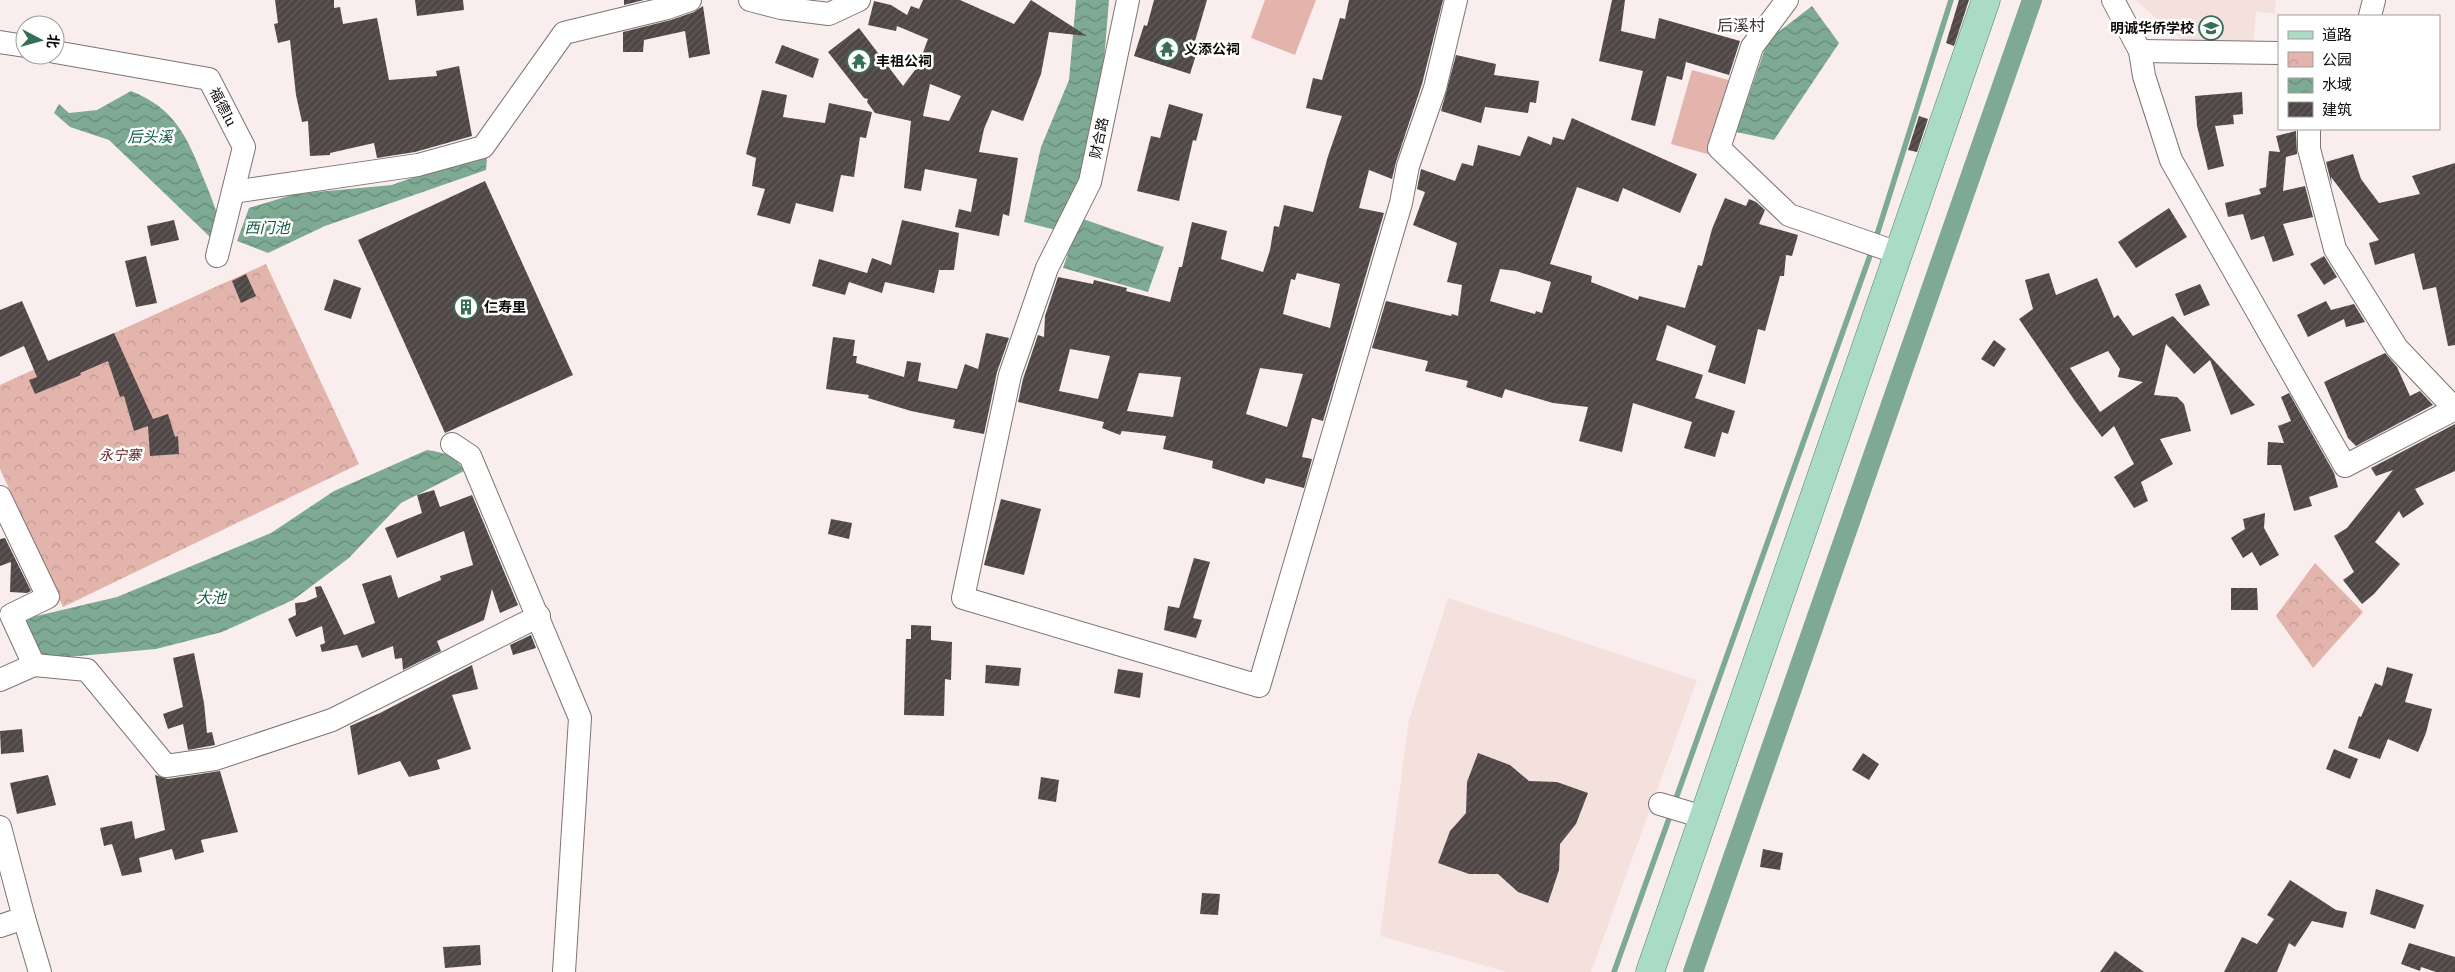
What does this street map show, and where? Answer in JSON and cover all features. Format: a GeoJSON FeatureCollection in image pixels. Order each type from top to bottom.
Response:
{"type":"FeatureCollection","features":[{"type":"Feature","properties":{"kind":"main road"},"geometry":{"type":"LineString","coordinates":[[1650,972],[1694,814],[1892,251],[1986,0]]}},
{"type":"Feature","properties":{"kind":"street"},"geometry":{"type":"LineString","coordinates":[[233,192],[418,164],[483,147],[564,33],[666,8],[690,0]]}},
{"type":"Feature","properties":{"kind":"street"},"geometry":{"type":"LineString","coordinates":[[750,0],[781,8],[830,14],[859,0]]}},
{"type":"Feature","properties":{"kind":"street","name":"财合路"},"geometry":{"type":"LineString","coordinates":[[1128,0],[1090,182],[1047,268],[1010,374],[963,598],[1259,686],[1401,203],[1408,166],[1435,88],[1456,0]]}},
{"type":"Feature","properties":{"kind":"street"},"geometry":{"type":"LineString","coordinates":[[1788,0],[1752,47],[1719,148],[1789,215],[1892,251]]}},
{"type":"Feature","properties":{"kind":"street"},"geometry":{"type":"LineString","coordinates":[[2113,0],[2140,51],[2144,76],[2171,160],[2346,466],[2455,409],[2397,348],[2335,249],[2309,149],[2309,130]]}},
{"type":"Feature","properties":{"kind":"street"},"geometry":{"type":"LineString","coordinates":[[2370,15],[2374,0]]}},
{"type":"Feature","properties":{"kind":"street"},"geometry":{"type":"LineString","coordinates":[[0,42],[15,44]]}},
{"type":"Feature","properties":{"kind":"street"},"geometry":{"type":"LineString","coordinates":[[2140,51],[2278,53]]}},
{"type":"Feature","properties":{"kind":"street","name":"福德lu"},"geometry":{"type":"LineString","coordinates":[[65,54],[209,79],[244,147],[217,256]]}},
{"type":"Feature","properties":{"kind":"street"},"geometry":{"type":"LineString","coordinates":[[452,444],[470,456],[539,616],[580,718],[564,972]]}},
{"type":"Feature","properties":{"kind":"street"},"geometry":{"type":"LineString","coordinates":[[0,497],[48,597],[11,614],[34,665]]}},
{"type":"Feature","properties":{"kind":"street"},"geometry":{"type":"LineString","coordinates":[[0,680],[34,665],[87,670],[166,766],[215,759],[332,720],[539,616]]}},
{"type":"Feature","properties":{"kind":"street"},"geometry":{"type":"LineString","coordinates":[[1660,804],[1694,814]]}},
{"type":"Feature","properties":{"kind":"street"},"geometry":{"type":"LineString","coordinates":[[0,827],[40,972]]}},
{"type":"Feature","properties":{"kind":"street"},"geometry":{"type":"LineString","coordinates":[[0,926],[24,918]]}},
{"type":"Feature","properties":{"kind":"shaded area","name":"明诚华侨学校"},"geometry":{"type":"Polygon","coordinates":[[[2135,0],[2276,0],[2275,14],[2256,11],[2253,47],[2186,43],[2135,0]]]}},
{"type":"Feature","properties":{"kind":"shaded area"},"geometry":{"type":"Polygon","coordinates":[[[1448,598],[1697,680],[1591,972],[1507,972],[1380,936],[1409,720],[1448,598]]]}},
{"type":"Feature","properties":{"kind":"green space"},"geometry":{"type":"Polygon","coordinates":[[[1265,0],[1316,0],[1295,55],[1251,38],[1265,0]]]}},
{"type":"Feature","properties":{"kind":"green space"},"geometry":{"type":"Polygon","coordinates":[[[1692,70],[1732,81],[1711,155],[1671,144],[1692,70]]]}},
{"type":"Feature","properties":{"kind":"green space","name":"永宁寨"},"geometry":{"type":"Polygon","coordinates":[[[266,264],[359,464],[63,607],[0,469],[0,385],[266,264]]]}},
{"type":"Feature","properties":{"kind":"green space"},"geometry":{"type":"Polygon","coordinates":[[[2315,563],[2363,612],[2313,668],[2276,616],[2315,563]]]}},
{"type":"Feature","properties":{"kind":"water"},"geometry":{"type":"Polygon","coordinates":[[[1076,0],[1109,0],[1104,60],[1083,174],[1056,230],[1024,222],[1041,147],[1069,80],[1076,0]]]}},
{"type":"Feature","properties":{"kind":"water"},"geometry":{"type":"Polygon","coordinates":[[[1812,6],[1839,43],[1774,140],[1736,132],[1768,40],[1812,6]]]}},
{"type":"Feature","properties":{"kind":"water","name":"后头溪"},"geometry":{"type":"Polygon","coordinates":[[[131,91],[158,106],[185,136],[214,204],[219,221],[210,237],[109,140],[70,127],[54,113],[59,104],[69,113],[97,110],[131,91]]]}},
{"type":"Feature","properties":{"kind":"water","name":"西门池"},"geometry":{"type":"Polygon","coordinates":[[[480,153],[487,158],[486,170],[325,226],[268,253],[237,241],[249,208],[295,194],[392,185],[480,153]]]}},
{"type":"Feature","properties":{"kind":"water"},"geometry":{"type":"Polygon","coordinates":[[[1080,218],[1164,247],[1148,292],[1063,268],[1080,218]]]}},
{"type":"Feature","properties":{"kind":"water","name":"大池"},"geometry":{"type":"Polygon","coordinates":[[[427,450],[454,458],[464,471],[401,503],[349,558],[293,600],[222,632],[156,649],[57,658],[39,656],[24,626],[28,618],[117,597],[271,533],[334,491],[427,450]]]}},
{"type":"Feature","properties":{"kind":"building"},"geometry":{"type":"Polygon","coordinates":[[[275,0],[334,0],[334,8],[340,7],[343,24],[377,18],[389,80],[437,76],[436,71],[459,66],[472,136],[415,152],[377,158],[374,143],[330,153],[330,155],[310,156],[308,121],[302,122],[296,95],[290,40],[278,43],[274,24],[278,23],[275,0]]]}},
{"type":"Feature","properties":{"kind":"building"},"geometry":{"type":"Polygon","coordinates":[[[415,0],[463,0],[464,10],[417,16],[415,0]]]}},
{"type":"Feature","properties":{"kind":"building"},"geometry":{"type":"Polygon","coordinates":[[[624,0],[644,0],[624,5],[624,0]]]}},
{"type":"Feature","properties":{"kind":"building"},"geometry":{"type":"Polygon","coordinates":[[[923,0],[960,0],[1014,24],[1031,0],[1087,36],[1049,32],[1041,74],[1023,121],[992,110],[984,129],[979,152],[1018,158],[1009,216],[1003,214],[999,236],[955,227],[959,209],[971,212],[977,179],[925,169],[921,191],[904,188],[911,121],[875,113],[867,102],[868,99],[864,98],[828,52],[859,28],[903,86],[918,66],[928,39],[897,26],[896,31],[868,25],[874,1],[891,5],[907,15],[911,6],[919,9],[923,0]],[[930,84],[923,116],[949,121],[961,96],[930,84]]]}},
{"type":"Feature","properties":{"kind":"building"},"geometry":{"type":"Polygon","coordinates":[[[1154,0],[1207,0],[1195,41],[1200,42],[1190,74],[1134,56],[1144,25],[1147,26],[1154,0]]]}},
{"type":"Feature","properties":{"kind":"building"},"geometry":{"type":"Polygon","coordinates":[[[1349,0],[1443,0],[1422,84],[1392,179],[1369,170],[1359,208],[1384,213],[1323,421],[1312,418],[1302,457],[1312,459],[1304,488],[1266,478],[1264,484],[1212,468],[1213,461],[1163,449],[1166,436],[1122,431],[1120,435],[1102,428],[1104,422],[1018,402],[1023,379],[1038,335],[1044,337],[1045,316],[1058,277],[1093,284],[1094,280],[1127,288],[1126,291],[1170,302],[1179,267],[1182,267],[1192,222],[1227,231],[1221,259],[1263,272],[1270,250],[1274,226],[1279,227],[1284,205],[1313,212],[1328,156],[1342,116],[1306,108],[1313,78],[1322,80],[1340,18],[1345,19],[1349,0]],[[1297,273],[1295,280],[1291,279],[1283,314],[1330,328],[1340,284],[1297,273]],[[1070,349],[1059,391],[1098,399],[1110,356],[1070,349]],[[1260,368],[1246,414],[1287,427],[1303,374],[1260,368]],[[1139,373],[1127,411],[1173,417],[1181,377],[1139,373]]]}},
{"type":"Feature","properties":{"kind":"building"},"geometry":{"type":"Polygon","coordinates":[[[1612,0],[1625,0],[1621,31],[1655,39],[1659,18],[1740,41],[1729,75],[1686,62],[1682,80],[1667,76],[1655,126],[1631,120],[1643,71],[1599,61],[1612,0]]]}},
{"type":"Feature","properties":{"kind":"building"},"geometry":{"type":"Polygon","coordinates":[[[1959,0],[1969,0],[1954,46],[1946,43],[1959,0]]]}},
{"type":"Feature","properties":{"kind":"building"},"geometry":{"type":"Polygon","coordinates":[[[703,6],[710,54],[689,58],[685,31],[644,40],[643,52],[623,52],[623,32],[671,20],[694,12],[703,6]]]}},
{"type":"Feature","properties":{"kind":"building"},"geometry":{"type":"Polygon","coordinates":[[[782,45],[819,59],[813,78],[775,63],[782,45]]]}},
{"type":"Feature","properties":{"kind":"building"},"geometry":{"type":"Polygon","coordinates":[[[1456,55],[1496,64],[1494,75],[1539,81],[1536,103],[1530,102],[1528,113],[1485,107],[1481,123],[1441,111],[1456,55]]]}},
{"type":"Feature","properties":{"kind":"building"},"geometry":{"type":"Polygon","coordinates":[[[762,90],[787,95],[783,117],[825,123],[829,103],[872,112],[866,138],[860,137],[854,177],[841,175],[833,212],[796,203],[790,224],[757,215],[765,189],[752,186],[756,158],[746,154],[762,90]]]}},
{"type":"Feature","properties":{"kind":"building"},"geometry":{"type":"Polygon","coordinates":[[[2242,92],[2243,114],[2233,115],[2234,124],[2215,126],[2224,166],[2208,170],[2197,126],[2195,96],[2242,92]]]}},
{"type":"Feature","properties":{"kind":"building"},"geometry":{"type":"Polygon","coordinates":[[[1169,104],[1203,114],[1196,141],[1193,140],[1179,201],[1137,191],[1151,136],[1160,138],[1169,104]]]}},
{"type":"Feature","properties":{"kind":"building"},"geometry":{"type":"Polygon","coordinates":[[[1919,116],[1928,119],[1917,152],[1908,150],[1919,116]]]}},
{"type":"Feature","properties":{"kind":"building"},"geometry":{"type":"Polygon","coordinates":[[[1572,118],[1697,174],[1680,213],[1623,188],[1618,202],[1577,187],[1550,264],[1592,276],[1591,282],[1638,300],[1639,296],[1685,308],[1698,265],[1702,266],[1712,229],[1725,198],[1746,206],[1749,199],[1756,202],[1765,210],[1759,224],[1798,235],[1792,256],[1786,255],[1784,276],[1780,276],[1765,331],[1758,329],[1745,384],[1708,372],[1716,346],[1667,325],[1656,360],[1703,375],[1695,398],[1735,411],[1728,434],[1722,432],[1715,457],[1684,448],[1692,422],[1633,403],[1622,452],[1579,441],[1588,407],[1553,403],[1505,389],[1502,398],[1466,387],[1468,381],[1425,371],[1428,361],[1372,348],[1386,301],[1458,316],[1462,285],[1447,282],[1457,243],[1413,225],[1425,192],[1417,189],[1421,169],[1455,181],[1462,163],[1473,166],[1478,145],[1520,156],[1528,136],[1551,145],[1553,137],[1564,140],[1572,118]],[[1500,269],[1490,301],[1535,314],[1536,311],[1542,313],[1551,282],[1516,271],[1500,269]]]}},
{"type":"Feature","properties":{"kind":"building"},"geometry":{"type":"Polygon","coordinates":[[[2296,131],[2297,154],[2286,157],[2283,191],[2305,186],[2313,217],[2283,224],[2294,255],[2273,262],[2264,236],[2251,240],[2243,214],[2228,217],[2225,203],[2261,194],[2259,189],[2266,187],[2269,151],[2280,152],[2276,136],[2296,131]]]}},
{"type":"Feature","properties":{"kind":"building"},"geometry":{"type":"Polygon","coordinates":[[[2353,154],[2361,179],[2379,203],[2420,194],[2412,176],[2455,163],[2455,345],[2448,346],[2436,287],[2423,290],[2414,253],[2375,265],[2369,243],[2379,240],[2331,177],[2332,186],[2326,162],[2353,154]]]}},
{"type":"Feature","properties":{"kind":"building","name":"仁寿里"},"geometry":{"type":"Polygon","coordinates":[[[485,181],[573,375],[445,433],[358,240],[485,181]]]}},
{"type":"Feature","properties":{"kind":"building"},"geometry":{"type":"Polygon","coordinates":[[[2169,208],[2187,237],[2136,268],[2118,242],[2169,208]]]}},
{"type":"Feature","properties":{"kind":"building"},"geometry":{"type":"Polygon","coordinates":[[[174,220],[179,240],[151,246],[147,226],[174,220]]]}},
{"type":"Feature","properties":{"kind":"building"},"geometry":{"type":"Polygon","coordinates":[[[902,220],[959,233],[954,270],[939,270],[934,293],[885,282],[882,293],[849,282],[845,295],[812,286],[819,259],[867,273],[872,258],[891,265],[902,220]]]}},
{"type":"Feature","properties":{"kind":"building"},"geometry":{"type":"Polygon","coordinates":[[[146,256],[157,303],[136,307],[125,261],[146,256]]]}},
{"type":"Feature","properties":{"kind":"building"},"geometry":{"type":"Polygon","coordinates":[[[2324,256],[2337,277],[2324,285],[2310,264],[2324,256]]]}},
{"type":"Feature","properties":{"kind":"building"},"geometry":{"type":"Polygon","coordinates":[[[2049,273],[2056,295],[2097,278],[2114,318],[2118,315],[2133,336],[2173,316],[2255,405],[2231,415],[2210,360],[2194,374],[2166,344],[2154,395],[2177,397],[2184,404],[2191,431],[2160,439],[2173,464],[2141,482],[2148,501],[2134,508],[2114,477],[2134,464],[2114,426],[2102,437],[2019,319],[2033,309],[2025,280],[2049,273]],[[2108,351],[2070,368],[2100,412],[2143,382],[2118,377],[2120,369],[2108,351]]]}},
{"type":"Feature","properties":{"kind":"building"},"geometry":{"type":"Polygon","coordinates":[[[246,274],[256,296],[241,303],[232,281],[246,274]]]}},
{"type":"Feature","properties":{"kind":"building"},"geometry":{"type":"Polygon","coordinates":[[[334,279],[361,288],[351,319],[324,310],[334,279]]]}},
{"type":"Feature","properties":{"kind":"building"},"geometry":{"type":"Polygon","coordinates":[[[2200,284],[2210,305],[2184,316],[2175,294],[2200,284]]]}},
{"type":"Feature","properties":{"kind":"building"},"geometry":{"type":"Polygon","coordinates":[[[22,301],[48,361],[114,333],[153,419],[168,414],[175,437],[178,436],[179,454],[150,456],[148,426],[134,431],[124,396],[120,397],[108,361],[80,373],[81,375],[35,394],[29,380],[37,377],[24,346],[0,357],[0,310],[22,301]]]}},
{"type":"Feature","properties":{"kind":"building"},"geometry":{"type":"Polygon","coordinates":[[[2326,301],[2331,310],[2354,304],[2365,322],[2346,327],[2344,319],[2308,337],[2297,315],[2326,301]]]}},
{"type":"Feature","properties":{"kind":"building"},"geometry":{"type":"Polygon","coordinates":[[[986,333],[1009,338],[997,372],[984,434],[953,428],[955,420],[911,411],[868,398],[869,395],[826,389],[833,337],[855,340],[853,356],[857,356],[856,363],[904,377],[907,361],[921,363],[918,381],[957,389],[965,364],[978,369],[986,333]]]}},
{"type":"Feature","properties":{"kind":"building"},"geometry":{"type":"Polygon","coordinates":[[[1994,340],[2006,349],[1994,367],[1981,359],[1994,340]]]}},
{"type":"Feature","properties":{"kind":"building"},"geometry":{"type":"Polygon","coordinates":[[[2385,353],[2397,367],[2410,396],[2420,391],[2433,405],[2356,446],[2348,438],[2324,382],[2385,353]]]}},
{"type":"Feature","properties":{"kind":"building"},"geometry":{"type":"Polygon","coordinates":[[[2289,393],[2334,473],[2338,487],[2309,497],[2312,506],[2294,511],[2281,465],[2267,465],[2268,442],[2284,443],[2278,426],[2291,421],[2281,397],[2289,393]]]}},
{"type":"Feature","properties":{"kind":"building"},"geometry":{"type":"Polygon","coordinates":[[[2455,424],[2455,471],[2415,489],[2424,504],[2403,518],[2399,511],[2375,542],[2400,564],[2374,594],[2362,604],[2343,580],[2354,572],[2334,536],[2347,528],[2393,470],[2376,476],[2371,468],[2455,424]]]}},
{"type":"Feature","properties":{"kind":"building"},"geometry":{"type":"Polygon","coordinates":[[[434,490],[440,507],[472,495],[518,605],[500,613],[492,589],[484,620],[437,641],[441,651],[403,670],[402,658],[395,659],[393,646],[362,658],[357,645],[322,652],[320,645],[325,643],[322,626],[296,637],[288,619],[296,615],[295,603],[305,602],[317,597],[315,587],[321,586],[344,635],[375,623],[362,584],[391,575],[398,598],[441,580],[440,576],[473,565],[464,531],[397,558],[385,528],[422,513],[417,495],[434,490]]]}},
{"type":"Feature","properties":{"kind":"building"},"geometry":{"type":"Polygon","coordinates":[[[1001,499],[1041,509],[1024,575],[984,565],[1001,499]]]}},
{"type":"Feature","properties":{"kind":"building"},"geometry":{"type":"Polygon","coordinates":[[[2265,513],[2264,528],[2279,555],[2260,566],[2252,552],[2243,558],[2231,538],[2245,529],[2243,519],[2265,513]]]}},
{"type":"Feature","properties":{"kind":"building"},"geometry":{"type":"Polygon","coordinates":[[[831,519],[852,523],[849,539],[828,534],[831,519]]]}},
{"type":"Feature","properties":{"kind":"building"},"geometry":{"type":"Polygon","coordinates":[[[5,538],[31,591],[27,593],[10,592],[11,562],[0,566],[0,539],[5,538]]]}},
{"type":"Feature","properties":{"kind":"building"},"geometry":{"type":"Polygon","coordinates":[[[1194,558],[1210,562],[1193,618],[1202,620],[1196,638],[1164,630],[1168,606],[1179,608],[1194,558]]]}},
{"type":"Feature","properties":{"kind":"building"},"geometry":{"type":"Polygon","coordinates":[[[2231,588],[2257,588],[2258,610],[2231,610],[2231,588]]]}},
{"type":"Feature","properties":{"kind":"building"},"geometry":{"type":"Polygon","coordinates":[[[911,625],[931,626],[931,640],[952,642],[951,680],[945,679],[944,716],[904,715],[906,639],[911,639],[911,625]]]}},
{"type":"Feature","properties":{"kind":"building"},"geometry":{"type":"Polygon","coordinates":[[[531,635],[536,648],[513,655],[510,645],[531,635]]]}},
{"type":"Feature","properties":{"kind":"building"},"geometry":{"type":"Polygon","coordinates":[[[194,653],[204,703],[207,733],[212,732],[215,745],[188,750],[183,724],[168,729],[163,714],[183,707],[173,658],[194,653]]]}},
{"type":"Feature","properties":{"kind":"building"},"geometry":{"type":"Polygon","coordinates":[[[472,665],[478,689],[452,695],[471,749],[437,760],[440,769],[409,777],[400,761],[358,775],[350,726],[380,713],[472,665]]]}},
{"type":"Feature","properties":{"kind":"building"},"geometry":{"type":"Polygon","coordinates":[[[986,665],[1021,668],[1019,686],[985,683],[986,665]]]}},
{"type":"Feature","properties":{"kind":"building"},"geometry":{"type":"Polygon","coordinates":[[[2387,667],[2413,674],[2405,702],[2432,709],[2426,733],[2418,752],[2388,739],[2380,759],[2348,748],[2359,716],[2361,717],[2375,683],[2382,686],[2387,667]]]}},
{"type":"Feature","properties":{"kind":"building"},"geometry":{"type":"Polygon","coordinates":[[[1118,669],[1143,673],[1140,698],[1114,693],[1118,669]]]}},
{"type":"Feature","properties":{"kind":"building"},"geometry":{"type":"Polygon","coordinates":[[[22,729],[24,752],[1,754],[0,731],[22,729]]]}},
{"type":"Feature","properties":{"kind":"building"},"geometry":{"type":"Polygon","coordinates":[[[2334,749],[2358,759],[2350,779],[2326,769],[2334,749]]]}},
{"type":"Feature","properties":{"kind":"building"},"geometry":{"type":"Polygon","coordinates":[[[1478,753],[1510,765],[1529,781],[1557,782],[1588,793],[1576,824],[1560,844],[1559,870],[1548,903],[1518,892],[1498,874],[1469,874],[1438,863],[1450,831],[1466,813],[1467,782],[1478,753]]]}},
{"type":"Feature","properties":{"kind":"building"},"geometry":{"type":"Polygon","coordinates":[[[1863,753],[1879,764],[1869,780],[1852,770],[1863,753]]]}},
{"type":"Feature","properties":{"kind":"building"},"geometry":{"type":"Polygon","coordinates":[[[220,771],[238,832],[201,840],[204,852],[175,860],[172,849],[139,858],[142,872],[122,876],[112,844],[104,846],[100,828],[132,821],[135,839],[165,830],[155,775],[168,779],[220,771]]]}},
{"type":"Feature","properties":{"kind":"building"},"geometry":{"type":"Polygon","coordinates":[[[48,775],[56,805],[17,814],[10,783],[48,775]]]}},
{"type":"Feature","properties":{"kind":"building"},"geometry":{"type":"Polygon","coordinates":[[[1041,777],[1059,780],[1056,802],[1038,799],[1041,777]]]}},
{"type":"Feature","properties":{"kind":"building"},"geometry":{"type":"Polygon","coordinates":[[[1763,849],[1783,853],[1780,870],[1760,867],[1763,849]]]}},
{"type":"Feature","properties":{"kind":"building"},"geometry":{"type":"Polygon","coordinates":[[[2290,880],[2336,910],[2347,912],[2343,928],[2312,921],[2295,947],[2289,943],[2277,972],[2224,972],[2242,937],[2257,944],[2274,919],[2267,915],[2290,880]]]}},
{"type":"Feature","properties":{"kind":"building"},"geometry":{"type":"Polygon","coordinates":[[[2376,889],[2424,905],[2415,929],[2370,914],[2376,889]]]}},
{"type":"Feature","properties":{"kind":"building"},"geometry":{"type":"Polygon","coordinates":[[[1202,893],[1220,894],[1218,915],[1200,914],[1202,893]]]}},
{"type":"Feature","properties":{"kind":"building"},"geometry":{"type":"Polygon","coordinates":[[[2409,943],[2455,957],[2455,972],[2436,972],[2421,967],[2420,971],[2401,964],[2409,943]]]}},
{"type":"Feature","properties":{"kind":"building"},"geometry":{"type":"Polygon","coordinates":[[[480,945],[481,965],[445,968],[443,947],[480,945]]]}},
{"type":"Feature","properties":{"kind":"building"},"geometry":{"type":"Polygon","coordinates":[[[2115,951],[2144,972],[2100,972],[2115,951]]]}},
{"type":"Feature","properties":{"kind":"waterway"},"geometry":{"type":"LineString","coordinates":[[1875,241],[1951,0]]}},
{"type":"Feature","properties":{"kind":"waterway"},"geometry":{"type":"LineString","coordinates":[[1693,972],[2032,0]]}},
{"type":"Feature","properties":{"kind":"waterway"},"geometry":{"type":"LineString","coordinates":[[1674,804],[1872,250]]}},
{"type":"Feature","properties":{"kind":"waterway"},"geometry":{"type":"LineString","coordinates":[[1614,972],[1671,813]]}},
{"type":"Feature","properties":{"kind":"place","name":"明诚华侨学校"},"geometry":{"type":"Point","coordinates":[2211,28]}},
{"type":"Feature","properties":{"kind":"place","name":"义添公祠"},"geometry":{"type":"Point","coordinates":[1167,49]}},
{"type":"Feature","properties":{"kind":"place","name":"丰祖公祠"},"geometry":{"type":"Point","coordinates":[859,61]}},
{"type":"Feature","properties":{"kind":"place","name":"仁寿里"},"geometry":{"type":"Point","coordinates":[466,307]}},
{"type":"Feature","properties":{"kind":"district","name":"后溪村"},"geometry":{"type":"Point","coordinates":[1741,25]}}]}
